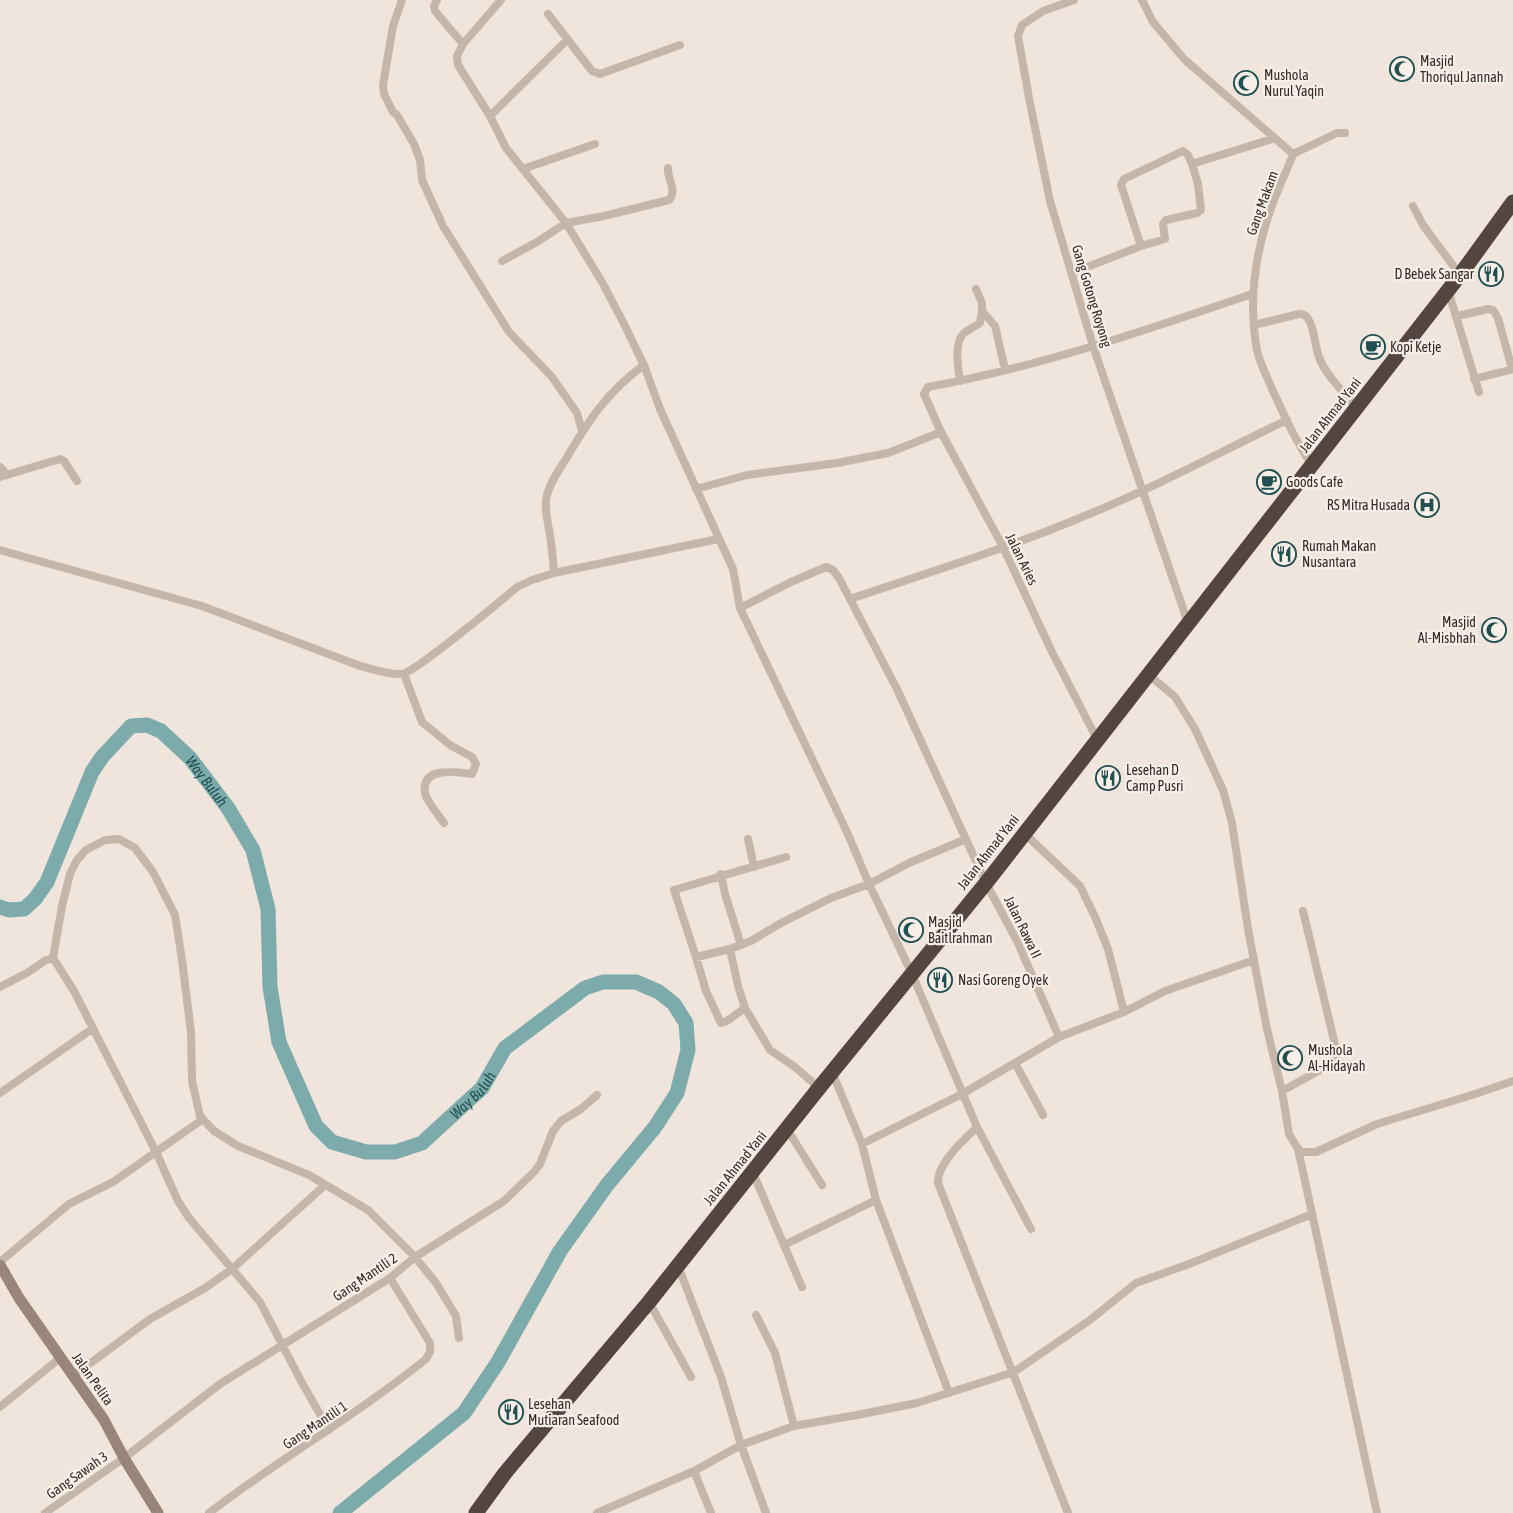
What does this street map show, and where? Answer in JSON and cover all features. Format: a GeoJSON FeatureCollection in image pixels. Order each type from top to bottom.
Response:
{"type":"FeatureCollection","features":[{"type":"Feature","properties":{"kind":"highway","name":"Jalan Ahmad Yani"},"geometry":{"type":"LineString","coordinates":[[476,1513],[505,1473],[649,1302],[819,1088],[986,883],[1460,275],[1513,202]]}},
{"type":"Feature","properties":{"kind":"street"},"geometry":{"type":"LineString","coordinates":[[402,0],[393,26],[383,78],[384,94],[393,112],[414,144],[420,160],[422,180],[443,226],[509,332],[552,377],[568,400],[576,413],[582,431]]}},
{"type":"Feature","properties":{"kind":"street"},"geometry":{"type":"LineString","coordinates":[[437,0],[434,6],[435,11],[463,44]]}},
{"type":"Feature","properties":{"kind":"street"},"geometry":{"type":"LineString","coordinates":[[501,0],[463,44],[457,56],[458,65],[490,116],[506,148],[566,222],[602,282],[644,365],[660,409],[733,569],[740,608],[847,832],[869,884],[912,974],[977,1127],[1031,1228]]}},
{"type":"Feature","properties":{"kind":"street","name":"Gang Gotong Royong"},"geometry":{"type":"LineString","coordinates":[[1074,0],[1042,11],[1029,19],[1022,26],[1018,36],[1050,200],[1093,346],[1188,623]]}},
{"type":"Feature","properties":{"kind":"street"},"geometry":{"type":"LineString","coordinates":[[1142,0],[1153,22],[1182,57],[1293,154],[1337,133],[1345,133]]}},
{"type":"Feature","properties":{"kind":"street"},"geometry":{"type":"LineString","coordinates":[[548,14],[592,70],[600,74],[680,45]]}},
{"type":"Feature","properties":{"kind":"street"},"geometry":{"type":"LineString","coordinates":[[490,116],[568,39]]}},
{"type":"Feature","properties":{"kind":"street"},"geometry":{"type":"LineString","coordinates":[[1192,164],[1275,138]]}},
{"type":"Feature","properties":{"kind":"street"},"geometry":{"type":"LineString","coordinates":[[524,169],[595,144]]}},
{"type":"Feature","properties":{"kind":"street"},"geometry":{"type":"LineString","coordinates":[[1072,273],[1141,246],[1165,239],[1163,224],[1166,220],[1197,213],[1201,210],[1198,184],[1192,164],[1188,154],[1183,151],[1121,182],[1141,246]]}},
{"type":"Feature","properties":{"kind":"street","name":"Gang Makam"},"geometry":{"type":"LineString","coordinates":[[1293,154],[1269,212],[1259,249],[1252,294],[1256,346],[1261,365],[1299,445],[1312,465]]}},
{"type":"Feature","properties":{"kind":"street"},"geometry":{"type":"LineString","coordinates":[[502,262],[537,242],[566,222],[604,216],[669,200],[674,195],[674,190],[668,168]]}},
{"type":"Feature","properties":{"kind":"street"},"geometry":{"type":"LineString","coordinates":[[1412,206],[1423,225],[1460,275]]}},
{"type":"Feature","properties":{"kind":"street"},"geometry":{"type":"LineString","coordinates":[[976,288],[982,303],[980,323],[965,332],[961,338],[958,364],[960,381],[1093,346],[1252,294]]}},
{"type":"Feature","properties":{"kind":"street"},"geometry":{"type":"LineString","coordinates":[[1448,290],[1479,392]]}},
{"type":"Feature","properties":{"kind":"street"},"geometry":{"type":"LineString","coordinates":[[1457,316],[1488,309],[1492,310],[1498,318],[1513,369],[1474,379]]}},
{"type":"Feature","properties":{"kind":"street"},"geometry":{"type":"LineString","coordinates":[[982,311],[995,326],[1005,370]]}},
{"type":"Feature","properties":{"kind":"street"},"geometry":{"type":"LineString","coordinates":[[1254,325],[1304,313],[1311,324],[1319,357],[1326,371],[1357,408]]}},
{"type":"Feature","properties":{"kind":"street"},"geometry":{"type":"LineString","coordinates":[[554,573],[550,534],[546,519],[546,499],[557,473],[600,405],[625,378],[644,365]]}},
{"type":"Feature","properties":{"kind":"street","name":"Jalan Aries"},"geometry":{"type":"LineString","coordinates":[[960,381],[928,387],[924,394],[941,432],[1002,547],[1052,652],[1097,740]]}},
{"type":"Feature","properties":{"kind":"street"},"geometry":{"type":"LineString","coordinates":[[850,599],[1080,518],[1144,491],[1287,420]]}},
{"type":"Feature","properties":{"kind":"street"},"geometry":{"type":"LineString","coordinates":[[696,489],[747,476],[888,453],[941,432]]}},
{"type":"Feature","properties":{"kind":"street"},"geometry":{"type":"LineString","coordinates":[[0,467],[4,476],[60,458],[77,480]]}},
{"type":"Feature","properties":{"kind":"street"},"geometry":{"type":"LineString","coordinates":[[0,550],[202,606],[360,666],[404,674],[424,661],[517,588],[532,580],[554,573],[718,539]]}},
{"type":"Feature","properties":{"kind":"street","name":"Jalan Rawa II"},"geometry":{"type":"LineString","coordinates":[[740,608],[791,582],[826,567],[833,570],[897,689],[986,883],[1018,943],[1059,1037]]}},
{"type":"Feature","properties":{"kind":"street"},"geometry":{"type":"LineString","coordinates":[[404,674],[422,722],[450,745],[472,757],[476,764],[472,774],[442,772],[431,775],[426,781],[424,794],[444,823]]}},
{"type":"Feature","properties":{"kind":"street"},"geometry":{"type":"LineString","coordinates":[[1148,674],[1175,698],[1195,729],[1223,790],[1232,823],[1248,930],[1267,1029],[1282,1091],[1289,1134],[1298,1149],[1377,1513]]}},
{"type":"Feature","properties":{"kind":"street"},"geometry":{"type":"LineString","coordinates":[[1024,833],[1080,886],[1108,949],[1124,1012]]}},
{"type":"Feature","properties":{"kind":"street"},"geometry":{"type":"LineString","coordinates":[[329,1430],[260,1302],[189,1218],[178,1201],[156,1152],[92,1029],[74,990],[53,958],[70,874],[77,860],[86,850],[105,840],[119,839],[135,848],[153,872],[174,915],[191,1032],[192,1081],[200,1116],[214,1131],[238,1146],[309,1175],[368,1210],[415,1257],[436,1283],[456,1316],[459,1338]]}},
{"type":"Feature","properties":{"kind":"street"},"geometry":{"type":"LineString","coordinates":[[748,839],[754,867]]}},
{"type":"Feature","properties":{"kind":"street"},"geometry":{"type":"LineString","coordinates":[[696,957],[730,949],[751,941],[781,923],[831,898],[869,884],[909,863],[966,840]]}},
{"type":"Feature","properties":{"kind":"street"},"geometry":{"type":"LineString","coordinates":[[745,1008],[721,1024],[706,992],[674,890],[721,874],[754,867],[786,856]]}},
{"type":"Feature","properties":{"kind":"street"},"geometry":{"type":"LineString","coordinates":[[721,874],[725,894],[741,944]]}},
{"type":"Feature","properties":{"kind":"street"},"geometry":{"type":"LineString","coordinates":[[1282,1091],[1333,1063],[1337,1053],[1303,912]]}},
{"type":"Feature","properties":{"kind":"street"},"geometry":{"type":"LineString","coordinates":[[730,949],[745,1008],[770,1050],[795,1067],[819,1088]]}},
{"type":"Feature","properties":{"kind":"street"},"geometry":{"type":"LineString","coordinates":[[0,987],[46,960],[53,958]]}},
{"type":"Feature","properties":{"kind":"street"},"geometry":{"type":"LineString","coordinates":[[862,1144],[962,1094],[1059,1037],[1124,1012],[1165,991],[1254,960]]}},
{"type":"Feature","properties":{"kind":"street"},"geometry":{"type":"LineString","coordinates":[[0,1093],[92,1029]]}},
{"type":"Feature","properties":{"kind":"street"},"geometry":{"type":"LineString","coordinates":[[1015,1063],[1043,1115]]}},
{"type":"Feature","properties":{"kind":"street"},"geometry":{"type":"LineString","coordinates":[[832,1072],[862,1144],[876,1200],[949,1393]]}},
{"type":"Feature","properties":{"kind":"street"},"geometry":{"type":"LineString","coordinates":[[1298,1149],[1302,1152],[1316,1152],[1377,1124],[1513,1081]]}},
{"type":"Feature","properties":{"kind":"street","name":"Gang Mantili 2"},"geometry":{"type":"LineString","coordinates":[[124,1458],[220,1384],[390,1278],[415,1257],[504,1201],[540,1164],[553,1131],[561,1121],[581,1109],[597,1095]]}},
{"type":"Feature","properties":{"kind":"street"},"geometry":{"type":"LineString","coordinates":[[0,1263],[69,1204],[113,1182],[203,1119]]}},
{"type":"Feature","properties":{"kind":"street"},"geometry":{"type":"LineString","coordinates":[[977,1127],[954,1150],[940,1171],[938,1183],[1068,1513]]}},
{"type":"Feature","properties":{"kind":"street"},"geometry":{"type":"LineString","coordinates":[[787,1130],[822,1185]]}},
{"type":"Feature","properties":{"kind":"street"},"geometry":{"type":"LineString","coordinates":[[753,1173],[802,1287]]}},
{"type":"Feature","properties":{"kind":"street"},"geometry":{"type":"LineString","coordinates":[[73,1376],[150,1319],[205,1288],[232,1269],[325,1185]]}},
{"type":"Feature","properties":{"kind":"street"},"geometry":{"type":"LineString","coordinates":[[784,1245],[876,1200]]}},
{"type":"Feature","properties":{"kind":"street"},"geometry":{"type":"LineString","coordinates":[[597,1513],[694,1471],[741,1445],[794,1426],[857,1416],[917,1403],[1014,1372],[1090,1320],[1136,1282],[1189,1264],[1312,1214]]}},
{"type":"Feature","properties":{"kind":"street","name":"Jalan Pelita"},"geometry":{"type":"LineString","coordinates":[[0,1263],[19,1298],[104,1420],[124,1458],[158,1513]]}},
{"type":"Feature","properties":{"kind":"street"},"geometry":{"type":"LineString","coordinates":[[678,1265],[721,1377],[741,1445],[766,1513]]}},
{"type":"Feature","properties":{"kind":"street","name":"Gang Mantili 1"},"geometry":{"type":"LineString","coordinates":[[210,1513],[401,1379],[426,1359],[430,1352],[430,1343],[390,1278]]}},
{"type":"Feature","properties":{"kind":"street"},"geometry":{"type":"LineString","coordinates":[[649,1302],[691,1377]]}},
{"type":"Feature","properties":{"kind":"street"},"geometry":{"type":"LineString","coordinates":[[756,1315],[775,1353],[794,1426]]}},
{"type":"Feature","properties":{"kind":"street"},"geometry":{"type":"LineString","coordinates":[[0,1407],[60,1358]]}},
{"type":"Feature","properties":{"kind":"street","name":"Gang Sawah 3"},"geometry":{"type":"LineString","coordinates":[[45,1513],[124,1458]]}},
{"type":"Feature","properties":{"kind":"street"},"geometry":{"type":"LineString","coordinates":[[694,1471],[711,1513]]}},
{"type":"Feature","properties":{"kind":"waterway","name":"Way Buluh"},"geometry":{"type":"LineString","coordinates":[[0,907],[9,910],[24,909],[35,899],[47,882],[92,772],[102,757],[131,726],[147,725],[161,731],[190,758],[228,808],[253,850],[268,909],[270,987],[279,1042],[316,1126],[332,1142],[366,1152],[395,1152],[422,1143],[482,1088],[505,1048],[585,988],[603,982],[636,982],[659,992],[674,1004],[686,1023],[688,1050],[677,1093],[655,1127],[607,1185],[560,1251],[498,1362],[464,1413],[340,1513]]}},
{"type":"Feature","properties":{"kind":"place","name":"Masjid Thoriqul Jannah"},"geometry":{"type":"Point","coordinates":[1402,69]}},
{"type":"Feature","properties":{"kind":"place","name":"Mushola Nurul Yaqin"},"geometry":{"type":"Point","coordinates":[1246,83]}},
{"type":"Feature","properties":{"kind":"place","name":"D Bebek Sangar"},"geometry":{"type":"Point","coordinates":[1491,274]}},
{"type":"Feature","properties":{"kind":"place","name":"Kopi Ketje"},"geometry":{"type":"Point","coordinates":[1373,347]}},
{"type":"Feature","properties":{"kind":"place","name":"Goods Cafe"},"geometry":{"type":"Point","coordinates":[1269,482]}},
{"type":"Feature","properties":{"kind":"place","name":"RS Mitra Husada"},"geometry":{"type":"Point","coordinates":[1427,505]}},
{"type":"Feature","properties":{"kind":"place","name":"Rumah Makan Nusantara"},"geometry":{"type":"Point","coordinates":[1284,554]}},
{"type":"Feature","properties":{"kind":"place","name":"Masjid Al-Misbhah"},"geometry":{"type":"Point","coordinates":[1494,630]}},
{"type":"Feature","properties":{"kind":"place","name":"Lesehan D Camp Pusri"},"geometry":{"type":"Point","coordinates":[1108,778]}},
{"type":"Feature","properties":{"kind":"place","name":"Masjid Baitlrahman"},"geometry":{"type":"Point","coordinates":[911,930]}},
{"type":"Feature","properties":{"kind":"place","name":"Nasi Goreng Oyek"},"geometry":{"type":"Point","coordinates":[940,980]}},
{"type":"Feature","properties":{"kind":"place","name":"Mushola Al-Hidayah"},"geometry":{"type":"Point","coordinates":[1290,1058]}},
{"type":"Feature","properties":{"kind":"place","name":"Lesehan Mutiaran Seafood"},"geometry":{"type":"Point","coordinates":[511,1412]}}]}
